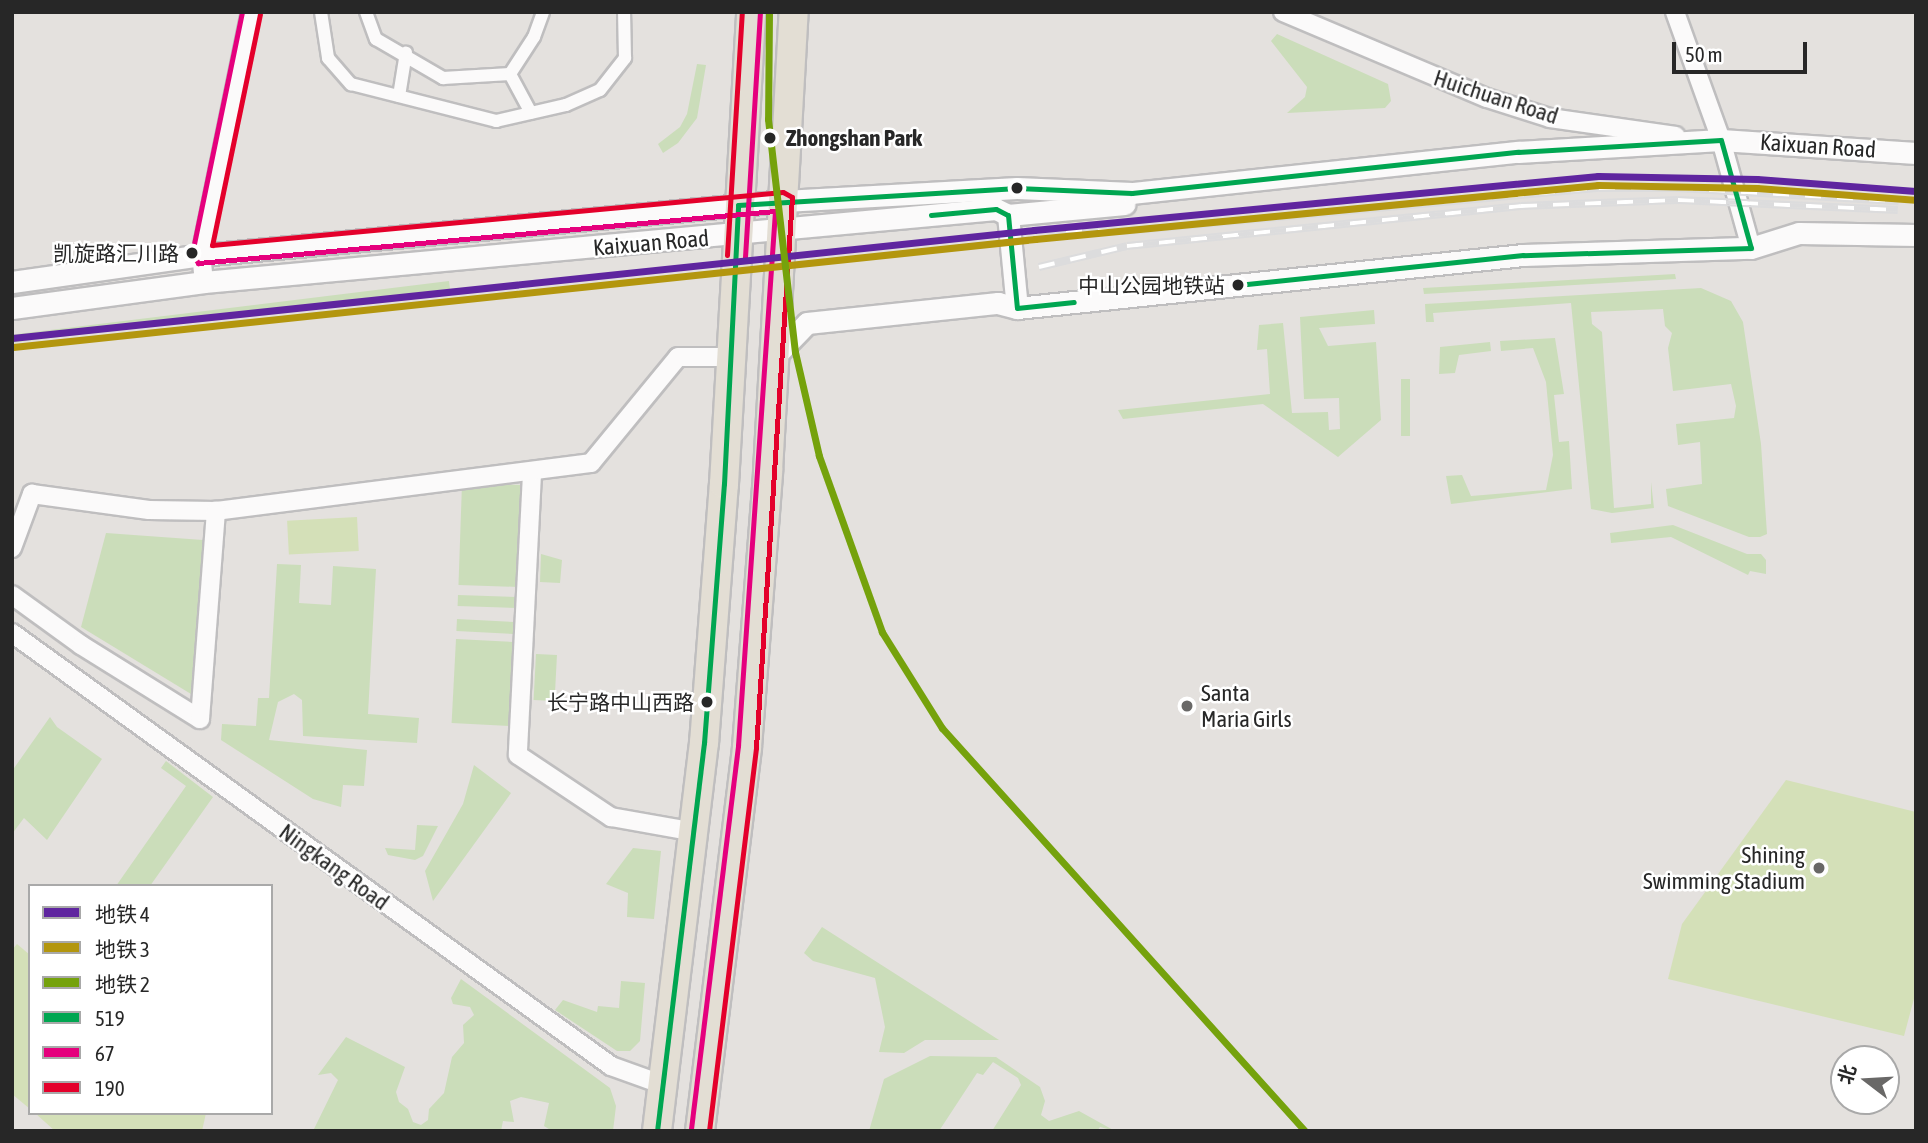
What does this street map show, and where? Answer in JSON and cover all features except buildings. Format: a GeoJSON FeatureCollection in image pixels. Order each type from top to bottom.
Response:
{"type":"FeatureCollection","features":[{"type":"Feature","properties":{"kind":"main road"},"geometry":{"type":"LineString","coordinates":[[657,1131],[695,832],[731,358],[751,12]]}},
{"type":"Feature","properties":{"kind":"main road"},"geometry":{"type":"LineString","coordinates":[[700,1131],[747,747],[775,356],[794,12]]}},
{"type":"Feature","properties":{"kind":"street"},"geometry":{"type":"LineString","coordinates":[[204,282],[201,255],[251,12]]}},
{"type":"Feature","properties":{"kind":"street"},"geometry":{"type":"LineString","coordinates":[[321,12],[328,58],[351,84],[496,121],[531,113],[600,90],[625,58],[624,12]]}},
{"type":"Feature","properties":{"kind":"street"},"geometry":{"type":"LineString","coordinates":[[366,12],[376,39],[406,53],[443,78],[510,74]]}},
{"type":"Feature","properties":{"kind":"street"},"geometry":{"type":"LineString","coordinates":[[510,74],[534,37],[543,12]]}},
{"type":"Feature","properties":{"kind":"street","name":"Huichuan Road"},"geometry":{"type":"LineString","coordinates":[[1283,12],[1475,94],[1550,118],[1723,145]]}},
{"type":"Feature","properties":{"kind":"street"},"geometry":{"type":"LineString","coordinates":[[1675,12],[1723,145],[1751,248]]}},
{"type":"Feature","properties":{"kind":"street"},"geometry":{"type":"LineString","coordinates":[[399,96],[406,53]]}},
{"type":"Feature","properties":{"kind":"street"},"geometry":{"type":"LineString","coordinates":[[510,74],[531,113]]}},
{"type":"Feature","properties":{"kind":"street","name":"Kaixuan Road"},"geometry":{"type":"LineString","coordinates":[[12,308],[204,282],[737,235],[996,209],[1008,215],[1723,145]]}},
{"type":"Feature","properties":{"kind":"street","name":"Kaixuan Road"},"geometry":{"type":"LineString","coordinates":[[12,282],[201,255],[784,201],[1017,188],[1132,193],[1518,152],[1723,145],[1916,153]]}},
{"type":"Feature","properties":{"kind":"street"},"geometry":{"type":"LineString","coordinates":[[1008,215],[1017,308]]}},
{"type":"Feature","properties":{"kind":"street"},"geometry":{"type":"LineString","coordinates":[[775,356],[807,323],[998,303],[1017,308],[1523,255],[1751,248],[1799,233],[1916,235]]}},
{"type":"Feature","properties":{"kind":"street","name":"Kaixuan Road"},"geometry":{"type":"LineString","coordinates":[[12,269],[97,260],[172,260]]}},
{"type":"Feature","properties":{"kind":"street"},"geometry":{"type":"LineString","coordinates":[[12,548],[32,494],[149,510],[216,511],[532,474],[591,463],[678,357],[731,358]]}},
{"type":"Feature","properties":{"kind":"street"},"geometry":{"type":"LineString","coordinates":[[532,474],[518,755],[611,817],[695,832]]}},
{"type":"Feature","properties":{"kind":"street"},"geometry":{"type":"LineString","coordinates":[[12,594],[81,645],[200,719],[216,511]]}},
{"type":"Feature","properties":{"kind":"street","name":"Ningkang Road"},"geometry":{"type":"LineString","coordinates":[[12,633],[611,1066],[664,1085]]}},
{"type":"Feature","properties":{"kind":"green space"},"geometry":{"type":"Polygon","coordinates":[[[1277,34],[1388,84],[1391,101],[1385,108],[1287,113],[1305,97],[1307,87],[1271,41],[1277,34]]]}},
{"type":"Feature","properties":{"kind":"green space"},"geometry":{"type":"Polygon","coordinates":[[[697,64],[706,65],[697,118],[678,143],[663,153],[658,144],[680,127],[687,114],[697,64]]]}},
{"type":"Feature","properties":{"kind":"green space"},"geometry":{"type":"Polygon","coordinates":[[[1675,274],[1676,279],[1424,294],[1423,288],[1675,274]]]}},
{"type":"Feature","properties":{"kind":"green space"},"geometry":{"type":"Polygon","coordinates":[[[449,281],[450,289],[14,342],[13,335],[449,281]]]}},
{"type":"Feature","properties":{"kind":"green space"},"geometry":{"type":"Polygon","coordinates":[[[1701,288],[1731,301],[1743,322],[1761,444],[1767,534],[1760,537],[1749,537],[1668,506],[1666,489],[1702,484],[1700,442],[1678,445],[1676,424],[1734,418],[1736,406],[1731,384],[1673,391],[1668,348],[1672,333],[1665,326],[1663,309],[1591,312],[1592,324],[1602,332],[1614,508],[1651,504],[1651,482],[1654,508],[1612,513],[1591,509],[1571,303],[1433,313],[1434,322],[1426,322],[1425,304],[1701,288]]]}},
{"type":"Feature","properties":{"kind":"green space"},"geometry":{"type":"Polygon","coordinates":[[[1374,310],[1375,324],[1319,328],[1328,346],[1376,342],[1381,420],[1338,457],[1263,404],[1123,419],[1118,410],[1270,394],[1267,349],[1257,350],[1259,325],[1283,323],[1292,413],[1328,412],[1329,430],[1340,429],[1339,398],[1304,399],[1300,317],[1374,310]]]}},
{"type":"Feature","properties":{"kind":"green space"},"geometry":{"type":"Polygon","coordinates":[[[1555,338],[1564,394],[1554,395],[1559,442],[1569,441],[1572,489],[1451,504],[1446,476],[1462,475],[1471,496],[1546,490],[1553,455],[1546,382],[1533,348],[1501,351],[1500,341],[1555,338]]]}},
{"type":"Feature","properties":{"kind":"green space"},"geometry":{"type":"Polygon","coordinates":[[[1490,342],[1491,351],[1459,355],[1455,373],[1439,374],[1440,347],[1490,342]]]}},
{"type":"Feature","properties":{"kind":"green space"},"geometry":{"type":"Polygon","coordinates":[[[1401,379],[1410,379],[1410,436],[1401,436],[1401,379]]]}},
{"type":"Feature","properties":{"kind":"green space"},"geometry":{"type":"Polygon","coordinates":[[[462,483],[521,485],[517,587],[458,585],[462,483]]]}},
{"type":"Feature","properties":{"kind":"green space"},"geometry":{"type":"Polygon","coordinates":[[[357,517],[359,551],[289,555],[287,521],[357,517]]]}},
{"type":"Feature","properties":{"kind":"green space"},"geometry":{"type":"Polygon","coordinates":[[[1673,525],[1747,554],[1761,554],[1766,560],[1766,574],[1750,571],[1748,575],[1671,537],[1611,543],[1610,533],[1673,525]]]}},
{"type":"Feature","properties":{"kind":"green space"},"geometry":{"type":"Polygon","coordinates":[[[106,533],[203,540],[191,694],[81,627],[106,533]]]}},
{"type":"Feature","properties":{"kind":"green space"},"geometry":{"type":"Polygon","coordinates":[[[541,554],[562,560],[560,583],[540,582],[541,554]]]}},
{"type":"Feature","properties":{"kind":"green space"},"geometry":{"type":"Polygon","coordinates":[[[277,564],[301,565],[299,603],[331,605],[333,566],[376,569],[368,714],[419,718],[417,743],[303,736],[302,700],[294,694],[278,702],[269,740],[367,750],[364,786],[343,785],[341,807],[313,799],[221,740],[222,724],[256,726],[258,698],[269,698],[277,564]]]}},
{"type":"Feature","properties":{"kind":"green space"},"geometry":{"type":"Polygon","coordinates":[[[458,595],[517,597],[517,608],[458,606],[458,595]]]}},
{"type":"Feature","properties":{"kind":"green space"},"geometry":{"type":"Polygon","coordinates":[[[457,619],[515,622],[514,634],[456,631],[457,619]]]}},
{"type":"Feature","properties":{"kind":"green space"},"geometry":{"type":"Polygon","coordinates":[[[456,639],[514,642],[510,726],[452,723],[456,639]]]}},
{"type":"Feature","properties":{"kind":"green space"},"geometry":{"type":"Polygon","coordinates":[[[536,654],[557,655],[555,701],[534,700],[536,654]]]}},
{"type":"Feature","properties":{"kind":"green space"},"geometry":{"type":"Polygon","coordinates":[[[50,717],[57,727],[102,759],[47,840],[24,818],[12,834],[12,771],[50,717]]]}},
{"type":"Feature","properties":{"kind":"green space"},"geometry":{"type":"Polygon","coordinates":[[[166,761],[213,797],[151,884],[117,884],[186,786],[161,768],[166,761]]]}},
{"type":"Feature","properties":{"kind":"green space"},"geometry":{"type":"Polygon","coordinates":[[[474,765],[511,793],[433,901],[425,871],[463,804],[474,765]]]}},
{"type":"Feature","properties":{"kind":"green space","name":"Shining Swimming Stadium"},"geometry":{"type":"Polygon","coordinates":[[[1786,780],[1916,812],[1916,991],[1904,1036],[1668,979],[1682,924],[1786,780]]]}},
{"type":"Feature","properties":{"kind":"green space"},"geometry":{"type":"Polygon","coordinates":[[[417,825],[438,826],[423,856],[415,860],[388,855],[385,848],[415,850],[417,825]]]}},
{"type":"Feature","properties":{"kind":"green space"},"geometry":{"type":"Polygon","coordinates":[[[633,848],[661,851],[654,919],[627,917],[628,893],[606,884],[633,848]]]}},
{"type":"Feature","properties":{"kind":"green space"},"geometry":{"type":"Polygon","coordinates":[[[822,927],[999,1040],[925,1040],[904,1053],[879,1052],[885,1027],[875,978],[813,961],[804,953],[822,927]]]}},
{"type":"Feature","properties":{"kind":"green space"},"geometry":{"type":"Polygon","coordinates":[[[17,944],[28,953],[28,1107],[12,1094],[12,950],[17,944]]]}},
{"type":"Feature","properties":{"kind":"green space"},"geometry":{"type":"Polygon","coordinates":[[[461,979],[610,1088],[616,1106],[613,1131],[552,1131],[544,1126],[549,1103],[521,1097],[510,1101],[514,1122],[503,1121],[501,1131],[313,1131],[338,1080],[331,1073],[318,1075],[346,1037],[405,1067],[396,1092],[399,1102],[408,1109],[413,1122],[421,1125],[428,1120],[429,1109],[444,1093],[452,1057],[464,1043],[463,1025],[474,1015],[470,1007],[453,1004],[451,998],[461,979]]]}},
{"type":"Feature","properties":{"kind":"green space"},"geometry":{"type":"Polygon","coordinates":[[[621,981],[645,983],[640,1041],[630,1051],[617,1051],[555,1010],[563,1000],[597,1012],[598,1006],[619,1008],[621,981]]]}},
{"type":"Feature","properties":{"kind":"green space"},"geometry":{"type":"Polygon","coordinates":[[[930,1056],[996,1057],[1040,1087],[1045,1101],[1041,1115],[1049,1121],[1079,1111],[1115,1131],[1100,1127],[1097,1131],[992,1131],[1021,1085],[1018,1078],[993,1062],[983,1075],[977,1073],[939,1131],[869,1131],[884,1079],[930,1056]]]}},
{"type":"Feature","properties":{"kind":"green space"},"geometry":{"type":"Polygon","coordinates":[[[37,1115],[206,1115],[202,1131],[55,1131],[37,1115]]]}},
{"type":"Feature","properties":{"kind":"railway"},"geometry":{"type":"LineString","coordinates":[[1034,230],[1125,231],[1599,188],[1677,188],[1899,201]]}},
{"type":"Feature","properties":{"kind":"railway"},"geometry":{"type":"LineString","coordinates":[[1039,267],[1127,246],[1521,206],[1678,200],[1898,210]]}},
{"type":"Feature","properties":{"kind":"metro line","name":"2"},"geometry":{"type":"LineString","coordinates":[[769,12],[768,119],[795,352],[819,456],[882,632],[942,728],[1305,1131]]}},
{"type":"Feature","properties":{"kind":"metro line","name":"4"},"geometry":{"type":"LineString","coordinates":[[12,338],[1034,230],[1598,176],[1757,179],[1916,191]]}},
{"type":"Feature","properties":{"kind":"metro line","name":"3"},"geometry":{"type":"LineString","coordinates":[[13,347],[1035,239],[1598,185],[1757,188],[1915,200]]}},
{"type":"Feature","properties":{"kind":"transit line","name":"67"},"geometry":{"type":"LineString","coordinates":[[242,12],[192,253],[198,263],[775,211],[738,746],[691,1130]]}},
{"type":"Feature","properties":{"kind":"transit line","name":"190"},"geometry":{"type":"LineString","coordinates":[[727,255],[742,12]]}},
{"type":"Feature","properties":{"kind":"transit line","name":"67"},"geometry":{"type":"LineString","coordinates":[[745,257],[760,13]]}},
{"type":"Feature","properties":{"kind":"transit line","name":"190"},"geometry":{"type":"LineString","coordinates":[[260,14],[212,245],[783,192],[792,197],[756,748],[709,1131]]}},
{"type":"Feature","properties":{"kind":"transit line","name":"519"},"geometry":{"type":"LineString","coordinates":[[657,1131],[704,743],[724,484],[738,205],[1017,188],[1132,193],[1518,152],[1721,140],[1751,248],[1523,255],[1238,285]]}},
{"type":"Feature","properties":{"kind":"transit line","name":"519"},"geometry":{"type":"LineString","coordinates":[[931,215],[996,209],[1008,215],[1017,308],[1074,302]]}},
{"type":"Feature","properties":{"kind":"place","name":"Zhongshan Park"},"geometry":{"type":"Point","coordinates":[770,138]}},
{"type":"Feature","properties":{"kind":"place","name":"凯旋路汇川路"},"geometry":{"type":"Point","coordinates":[192,253]}},
{"type":"Feature","properties":{"kind":"place","name":"中山公园地铁站"},"geometry":{"type":"Point","coordinates":[1238,285]}},
{"type":"Feature","properties":{"kind":"place","name":"长宁路中山西路"},"geometry":{"type":"Point","coordinates":[707,702]}},
{"type":"Feature","properties":{"kind":"place","name":"Santa Maria Girls"},"geometry":{"type":"Point","coordinates":[1187,706]}},
{"type":"Feature","properties":{"kind":"place","name":"Shining Swimming Stadium"},"geometry":{"type":"Point","coordinates":[1819,868]}}]}
